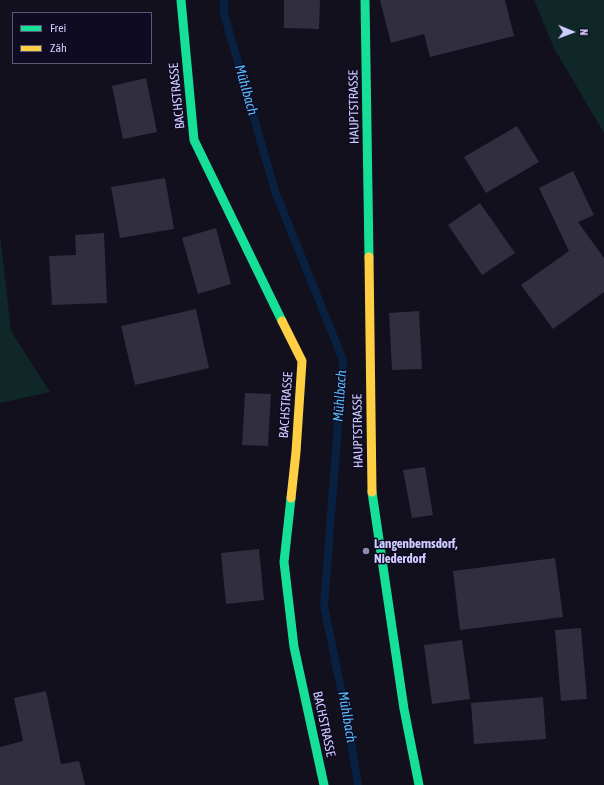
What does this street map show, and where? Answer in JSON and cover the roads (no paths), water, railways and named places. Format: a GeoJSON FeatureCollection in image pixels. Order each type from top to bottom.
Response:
{"type":"FeatureCollection","features":[{"type":"Feature","properties":{"kind":"street","name":"BACHSTRASSE"},"geometry":{"type":"LineString","coordinates":[[181,0],[194,140],[302,361],[296,452],[284,562],[294,647],[324,785]]}},
{"type":"Feature","properties":{"kind":"street","name":"HAUPTSTRASSE"},"geometry":{"type":"LineString","coordinates":[[365,0],[372,495],[404,709],[420,785]]}},
{"type":"Feature","properties":{"kind":"waterway","name":"Mühlbach"},"geometry":{"type":"LineString","coordinates":[[224,0],[224,14],[275,191],[343,360],[324,606],[348,723],[358,785]]}},
{"type":"Feature","properties":{"kind":"place","name":"Langenbernsdorf, Niederdorf"},"geometry":{"type":"Point","coordinates":[366,551]}}]}
